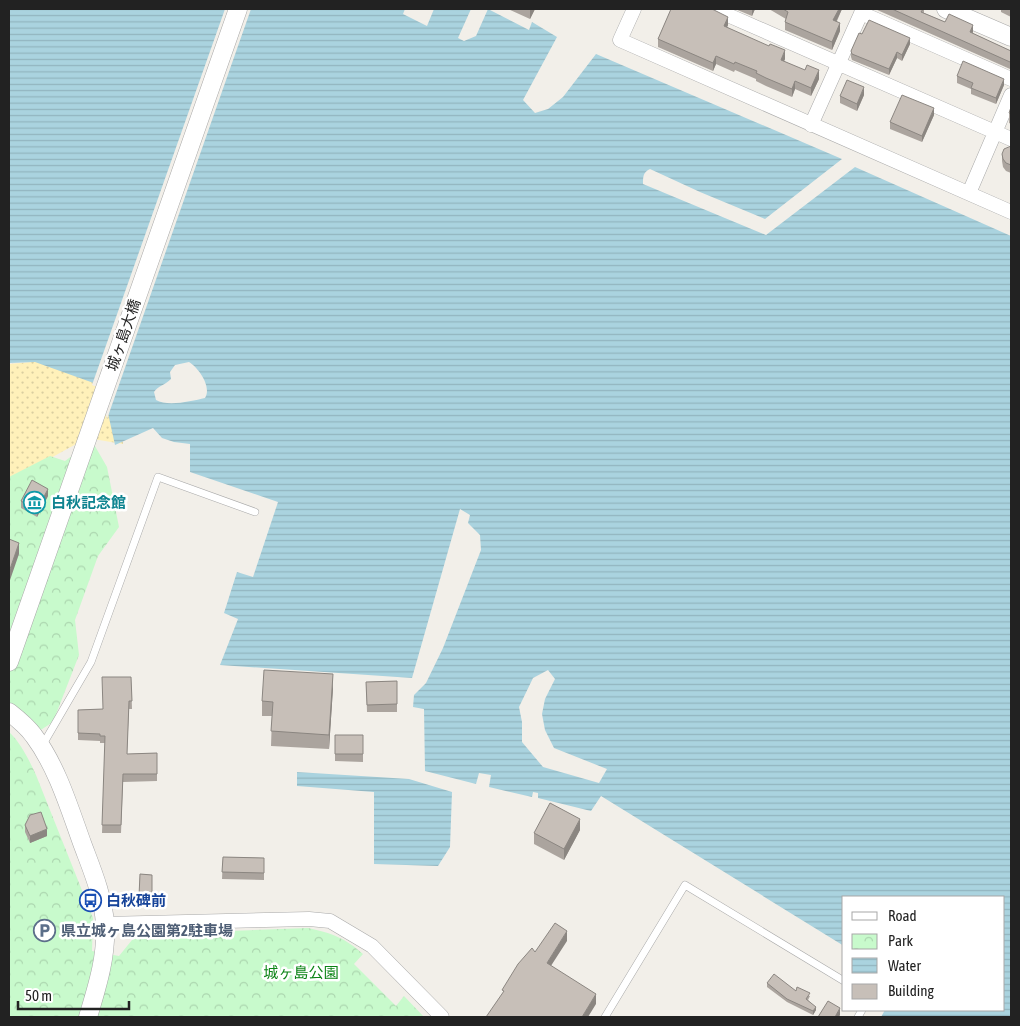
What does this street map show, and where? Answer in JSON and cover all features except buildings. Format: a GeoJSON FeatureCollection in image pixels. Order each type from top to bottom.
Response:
{"type":"FeatureCollection","features":[{"type":"Feature","properties":{"kind":"street","name":"城ヶ島大橋"},"geometry":{"type":"LineString","coordinates":[[9,662],[238,9]]}},
{"type":"Feature","properties":{"kind":"street"},"geometry":{"type":"LineString","coordinates":[[634,9],[620,40],[1011,212]]}},
{"type":"Feature","properties":{"kind":"street"},"geometry":{"type":"LineString","coordinates":[[714,9],[1011,139]]}},
{"type":"Feature","properties":{"kind":"street"},"geometry":{"type":"LineString","coordinates":[[946,9],[1011,37]]}},
{"type":"Feature","properties":{"kind":"street"},"geometry":{"type":"LineString","coordinates":[[811,125],[862,11],[1011,79]]}},
{"type":"Feature","properties":{"kind":"street"},"geometry":{"type":"LineString","coordinates":[[969,193],[1011,95]]}},
{"type":"Feature","properties":{"kind":"street"},"geometry":{"type":"LineString","coordinates":[[9,712],[33,734],[41,747],[58,781],[98,884],[105,924],[102,966],[88,1017]]}},
{"type":"Feature","properties":{"kind":"street"},"geometry":{"type":"LineString","coordinates":[[105,924],[309,919],[330,921],[372,946],[442,1017]]}},
{"type":"Feature","properties":{"kind":"lane"},"geometry":{"type":"LineString","coordinates":[[41,747],[90,662],[158,477],[255,512]]}},
{"type":"Feature","properties":{"kind":"lane"},"geometry":{"type":"LineString","coordinates":[[605,1017],[685,885],[842,980]]}},
{"type":"Feature","properties":{"kind":"sand"},"geometry":{"type":"Polygon","coordinates":[[[43,361],[96,372],[120,402],[123,444],[87,438],[9,481],[9,364],[43,361]]]}},
{"type":"Feature","properties":{"kind":"green space"},"geometry":{"type":"Polygon","coordinates":[[[92,441],[107,467],[119,527],[98,556],[75,620],[79,655],[53,722],[33,735],[9,712],[9,477],[50,456],[65,461],[92,441]]]}},
{"type":"Feature","properties":{"kind":"green space","name":"城ヶ島公園"},"geometry":{"type":"Polygon","coordinates":[[[9,732],[21,746],[36,775],[93,918],[92,951],[119,956],[132,940],[147,934],[308,928],[338,937],[356,948],[363,954],[354,964],[396,1006],[404,996],[424,1017],[9,1017],[9,732]]]}},
{"type":"Feature","properties":{"kind":"water"},"geometry":{"type":"Polygon","coordinates":[[[9,9],[405,9],[403,14],[427,26],[434,9],[471,9],[458,38],[464,41],[476,36],[488,9],[529,30],[532,22],[557,37],[523,100],[535,113],[548,109],[563,97],[596,54],[842,159],[765,219],[650,169],[644,175],[643,184],[766,235],[855,167],[1011,236],[1011,1017],[881,1017],[884,1011],[1005,1011],[1005,896],[842,896],[842,945],[601,796],[591,811],[538,798],[538,793],[533,792],[532,797],[489,787],[491,775],[479,773],[476,784],[425,771],[424,709],[413,707],[414,695],[426,683],[443,648],[481,550],[480,535],[468,523],[470,515],[460,509],[412,678],[220,665],[238,619],[224,613],[237,572],[253,577],[278,502],[190,472],[190,444],[162,438],[153,428],[115,445],[102,386],[35,362],[9,363],[9,9]],[[189,362],[175,365],[170,372],[171,379],[154,392],[156,400],[173,403],[205,398],[207,394],[206,383],[200,373],[189,362]]]}},
{"type":"Feature","properties":{"kind":"water"},"geometry":{"type":"Polygon","coordinates":[[[297,772],[409,779],[452,792],[450,847],[438,866],[374,864],[374,792],[297,786],[297,772]]]}},
{"type":"Feature","properties":{"kind":"pier"},"geometry":{"type":"Polygon","coordinates":[[[225,9],[251,9],[107,419],[100,388],[92,385],[225,9]]]}},
{"type":"Feature","properties":{"kind":"pier"},"geometry":{"type":"Polygon","coordinates":[[[548,670],[555,679],[545,699],[542,714],[545,730],[554,748],[607,769],[599,783],[543,767],[522,742],[522,722],[519,707],[533,678],[548,670]]]}},
{"type":"Feature","properties":{"kind":"place","name":"白秋記念館"},"geometry":{"type":"Point","coordinates":[35,502]}},
{"type":"Feature","properties":{"kind":"place","name":"白秋碑前"},"geometry":{"type":"Point","coordinates":[90,900]}},
{"type":"Feature","properties":{"kind":"place","name":"県立城ヶ島公園第2駐車場"},"geometry":{"type":"Point","coordinates":[45,930]}}]}
